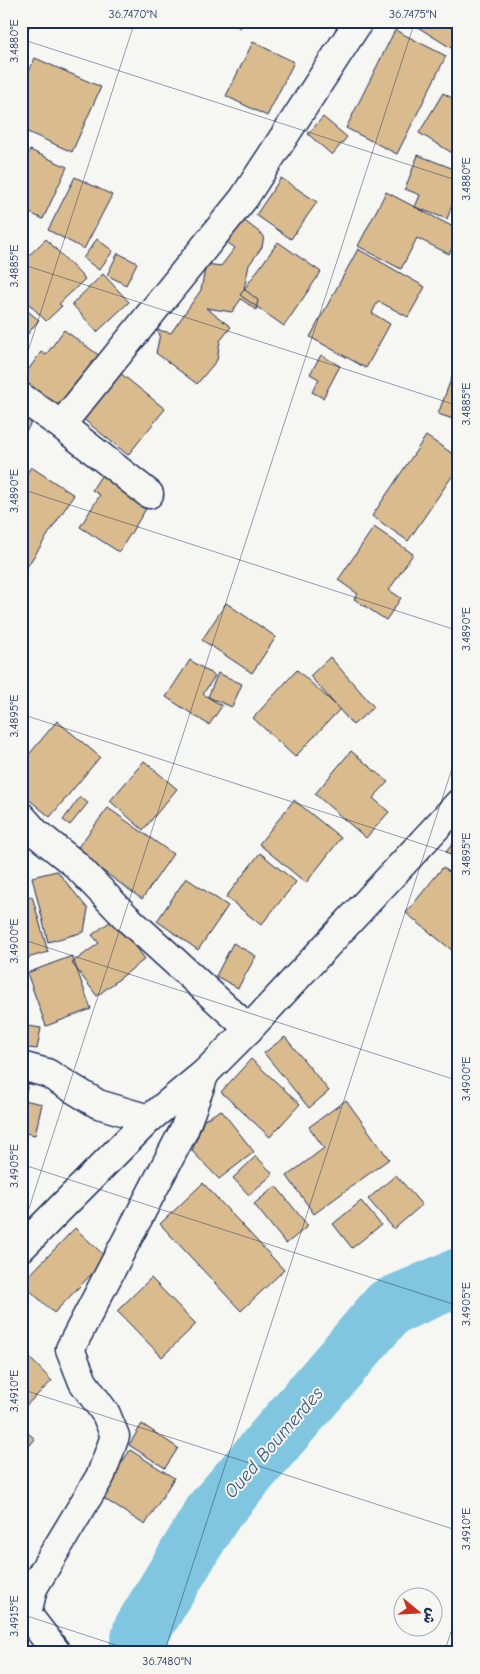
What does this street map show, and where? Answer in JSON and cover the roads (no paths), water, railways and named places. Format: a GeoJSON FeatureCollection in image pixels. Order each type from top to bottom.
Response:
{"type":"FeatureCollection","features":[{"type":"Feature","properties":{"kind":"street"},"geometry":{"type":"LineString","coordinates":[[61,425],[244,198],[359,21]]}},
{"type":"Feature","properties":{"kind":"street"},"geometry":{"type":"LineString","coordinates":[[21,397],[61,425],[149,494]]}},
{"type":"Feature","properties":{"kind":"street"},"geometry":{"type":"LineString","coordinates":[[21,1248],[150,1119],[205,1073],[249,1029],[459,803]]}},
{"type":"Feature","properties":{"kind":"street"},"geometry":{"type":"LineString","coordinates":[[21,816],[36,833],[75,864],[127,918],[249,1029]]}},
{"type":"Feature","properties":{"kind":"street"},"geometry":{"type":"LineString","coordinates":[[21,1066],[47,1073],[98,1104],[150,1119]]}},
{"type":"Feature","properties":{"kind":"street"},"geometry":{"type":"LineString","coordinates":[[56,1653],[27,1614],[33,1588],[101,1475],[115,1436],[106,1414],[83,1382],[70,1349],[184,1130],[205,1073]]}},
{"type":"Feature","properties":{"kind":"waterway","name":"Oued Boumerdes"},"geometry":{"type":"LineString","coordinates":[[137,1653],[142,1630],[214,1511],[389,1307],[459,1277]]}}]}
